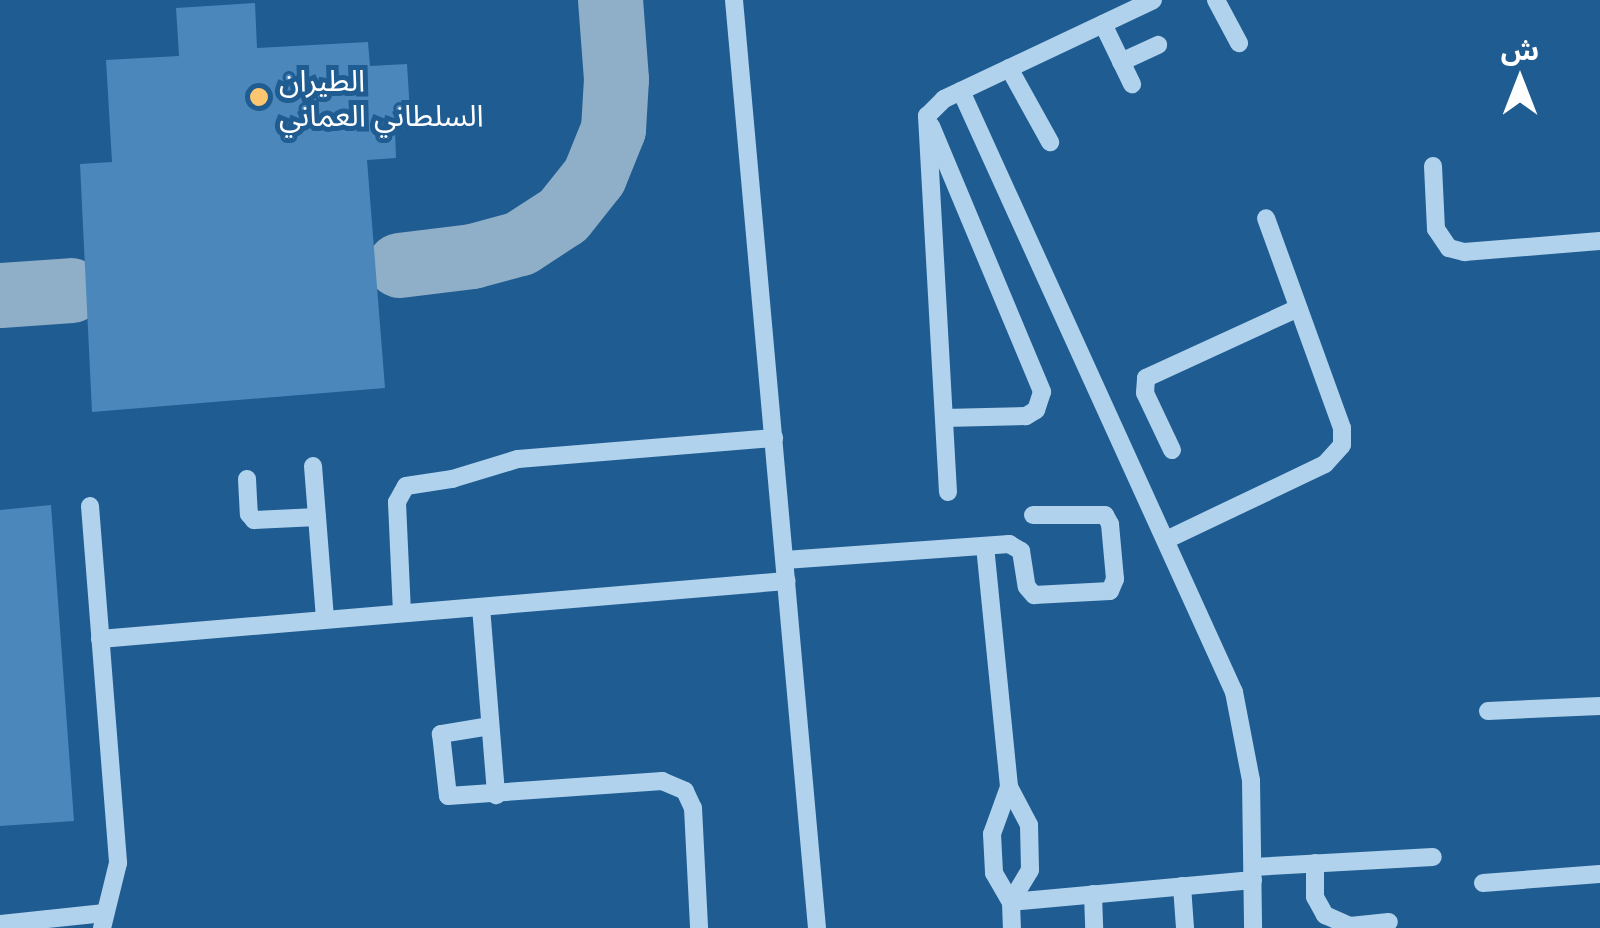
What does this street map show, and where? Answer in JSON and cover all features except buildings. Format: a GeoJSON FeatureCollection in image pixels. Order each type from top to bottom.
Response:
{"type":"FeatureCollection","features":[{"type":"Feature","properties":{"kind":"lane"},"geometry":{"type":"LineString","coordinates":[[734,0],[817,928]]}},
{"type":"Feature","properties":{"kind":"lane"},"geometry":{"type":"LineString","coordinates":[[948,492],[928,116],[937,103],[1153,0]]}},
{"type":"Feature","properties":{"kind":"lane"},"geometry":{"type":"LineString","coordinates":[[1216,0],[1239,43]]}},
{"type":"Feature","properties":{"kind":"lane"},"geometry":{"type":"LineString","coordinates":[[1103,24],[1132,84]]}},
{"type":"Feature","properties":{"kind":"lane"},"geometry":{"type":"LineString","coordinates":[[1121,62],[1158,45]]}},
{"type":"Feature","properties":{"kind":"lane"},"geometry":{"type":"LineString","coordinates":[[1009,68],[1050,142]]}},
{"type":"Feature","properties":{"kind":"lane"},"geometry":{"type":"LineString","coordinates":[[961,91],[1226,672],[1240,714],[1251,780],[1254,928]]}},
{"type":"Feature","properties":{"kind":"lane"},"geometry":{"type":"LineString","coordinates":[[928,116],[1042,392],[1036,410],[1026,416],[944,418]]}},
{"type":"Feature","properties":{"kind":"lane"},"geometry":{"type":"LineString","coordinates":[[1433,166],[1436,229],[1443,243],[1456,251],[1600,240]]}},
{"type":"Feature","properties":{"kind":"lane"},"geometry":{"type":"LineString","coordinates":[[1166,540],[1338,454],[1342,428],[1266,218]]}},
{"type":"Feature","properties":{"kind":"lane"},"geometry":{"type":"LineString","coordinates":[[1172,450],[1143,388],[1146,378],[1298,308]]}},
{"type":"Feature","properties":{"kind":"lane"},"geometry":{"type":"LineString","coordinates":[[402,614],[397,502],[406,486],[452,479],[518,458],[774,438]]}},
{"type":"Feature","properties":{"kind":"lane"},"geometry":{"type":"LineString","coordinates":[[313,466],[325,620]]}},
{"type":"Feature","properties":{"kind":"lane"},"geometry":{"type":"LineString","coordinates":[[247,478],[249,514],[254,520],[317,517]]}},
{"type":"Feature","properties":{"kind":"lane"},"geometry":{"type":"LineString","coordinates":[[0,924],[103,920],[118,863],[90,506]]}},
{"type":"Feature","properties":{"kind":"lane"},"geometry":{"type":"LineString","coordinates":[[785,560],[1010,544],[1021,551],[1027,587],[1040,598],[1101,594],[1113,588],[1110,524],[1105,515],[1033,515]]}},
{"type":"Feature","properties":{"kind":"lane"},"geometry":{"type":"LineString","coordinates":[[985,546],[1009,787],[1027,819],[1031,862],[1028,876],[1011,902]]}},
{"type":"Feature","properties":{"kind":"lane"},"geometry":{"type":"LineString","coordinates":[[100,638],[787,581]]}},
{"type":"Feature","properties":{"kind":"lane"},"geometry":{"type":"LineString","coordinates":[[480,607],[496,795]]}},
{"type":"Feature","properties":{"kind":"lane"},"geometry":{"type":"LineString","coordinates":[[1488,711],[1600,706]]}},
{"type":"Feature","properties":{"kind":"lane"},"geometry":{"type":"LineString","coordinates":[[490,726],[448,730],[440,741],[448,796],[662,782],[680,786],[693,808],[699,928]]}},
{"type":"Feature","properties":{"kind":"lane"},"geometry":{"type":"LineString","coordinates":[[1009,787],[992,834],[994,873],[1011,902],[1012,928]]}},
{"type":"Feature","properties":{"kind":"lane"},"geometry":{"type":"LineString","coordinates":[[1011,902],[1182,886],[1316,863],[1434,857]]}},
{"type":"Feature","properties":{"kind":"lane"},"geometry":{"type":"LineString","coordinates":[[1316,863],[1316,897],[1330,920],[1350,926],[1388,922]]}},
{"type":"Feature","properties":{"kind":"lane"},"geometry":{"type":"LineString","coordinates":[[1483,883],[1600,874]]}},
{"type":"Feature","properties":{"kind":"lane"},"geometry":{"type":"LineString","coordinates":[[1182,886],[1185,928]]}},
{"type":"Feature","properties":{"kind":"lane"},"geometry":{"type":"LineString","coordinates":[[1093,894],[1094,928]]}},
{"type":"Feature","properties":{"kind":"taxiway"},"geometry":{"type":"LineString","coordinates":[[399,265],[472,256],[520,243],[563,215],[594,176],[613,129],[616,79],[610,0]]}},
{"type":"Feature","properties":{"kind":"taxiway"},"geometry":{"type":"LineString","coordinates":[[0,295],[71,290]]}},
{"type":"Feature","properties":{"kind":"place","name":"الطيران السلطاني العماني"},"geometry":{"type":"Point","coordinates":[259,97]}}]}
